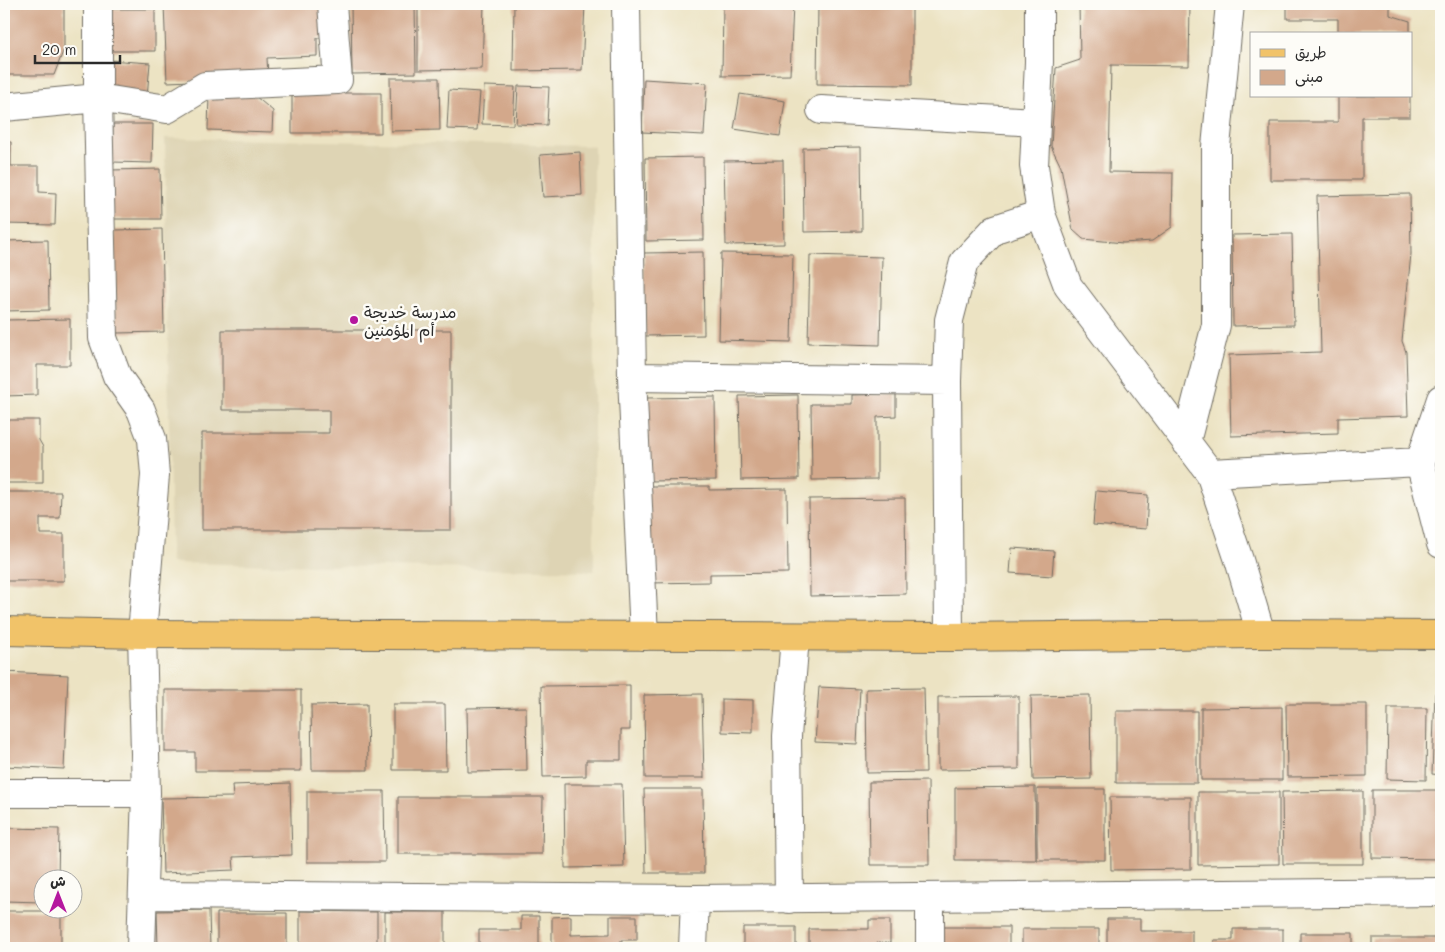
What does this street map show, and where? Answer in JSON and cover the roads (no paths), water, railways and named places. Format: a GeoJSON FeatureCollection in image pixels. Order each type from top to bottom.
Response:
{"type":"FeatureCollection","features":[{"type":"Feature","properties":{"kind":"main road"},"geometry":{"type":"LineString","coordinates":[[4,631],[142,634],[795,637],[1261,634],[1441,635]]}},
{"type":"Feature","properties":{"kind":"street"},"geometry":{"type":"LineString","coordinates":[[98,4],[103,338],[118,376],[141,410],[152,439],[155,475],[142,634],[146,793],[141,948]]}},
{"type":"Feature","properties":{"kind":"street"},"geometry":{"type":"LineString","coordinates":[[4,107],[98,98],[167,109],[205,86],[338,80],[332,4]]}},
{"type":"Feature","properties":{"kind":"street"},"geometry":{"type":"LineString","coordinates":[[626,4],[632,376],[644,636]]}},
{"type":"Feature","properties":{"kind":"street"},"geometry":{"type":"LineString","coordinates":[[1039,4],[1040,62],[1034,166],[1041,214],[1068,286],[1210,473],[1261,634]]}},
{"type":"Feature","properties":{"kind":"street"},"geometry":{"type":"LineString","coordinates":[[1186,442],[1216,325],[1216,147],[1230,4]]}},
{"type":"Feature","properties":{"kind":"street"},"geometry":{"type":"LineString","coordinates":[[821,110],[1036,122]]}},
{"type":"Feature","properties":{"kind":"street"},"geometry":{"type":"LineString","coordinates":[[949,637],[946,381],[949,320],[964,262],[995,229],[1041,214]]}},
{"type":"Feature","properties":{"kind":"street"},"geometry":{"type":"LineString","coordinates":[[632,376],[946,381]]}},
{"type":"Feature","properties":{"kind":"street"},"geometry":{"type":"LineString","coordinates":[[1441,399],[1420,462],[1441,544]]}},
{"type":"Feature","properties":{"kind":"street"},"geometry":{"type":"LineString","coordinates":[[1210,473],[1420,462]]}},
{"type":"Feature","properties":{"kind":"street"},"geometry":{"type":"LineString","coordinates":[[789,899],[787,736],[795,637]]}},
{"type":"Feature","properties":{"kind":"street"},"geometry":{"type":"LineString","coordinates":[[4,793],[146,793]]}},
{"type":"Feature","properties":{"kind":"street"},"geometry":{"type":"LineString","coordinates":[[143,895],[789,899],[1441,892]]}},
{"type":"Feature","properties":{"kind":"street"},"geometry":{"type":"LineString","coordinates":[[930,897],[930,948]]}},
{"type":"Feature","properties":{"kind":"street"},"geometry":{"type":"LineString","coordinates":[[693,948],[695,899]]}},
{"type":"Feature","properties":{"kind":"place","name":"مدرسة خديجة أم المؤمنين"},"geometry":{"type":"Point","coordinates":[354,320]}}]}
